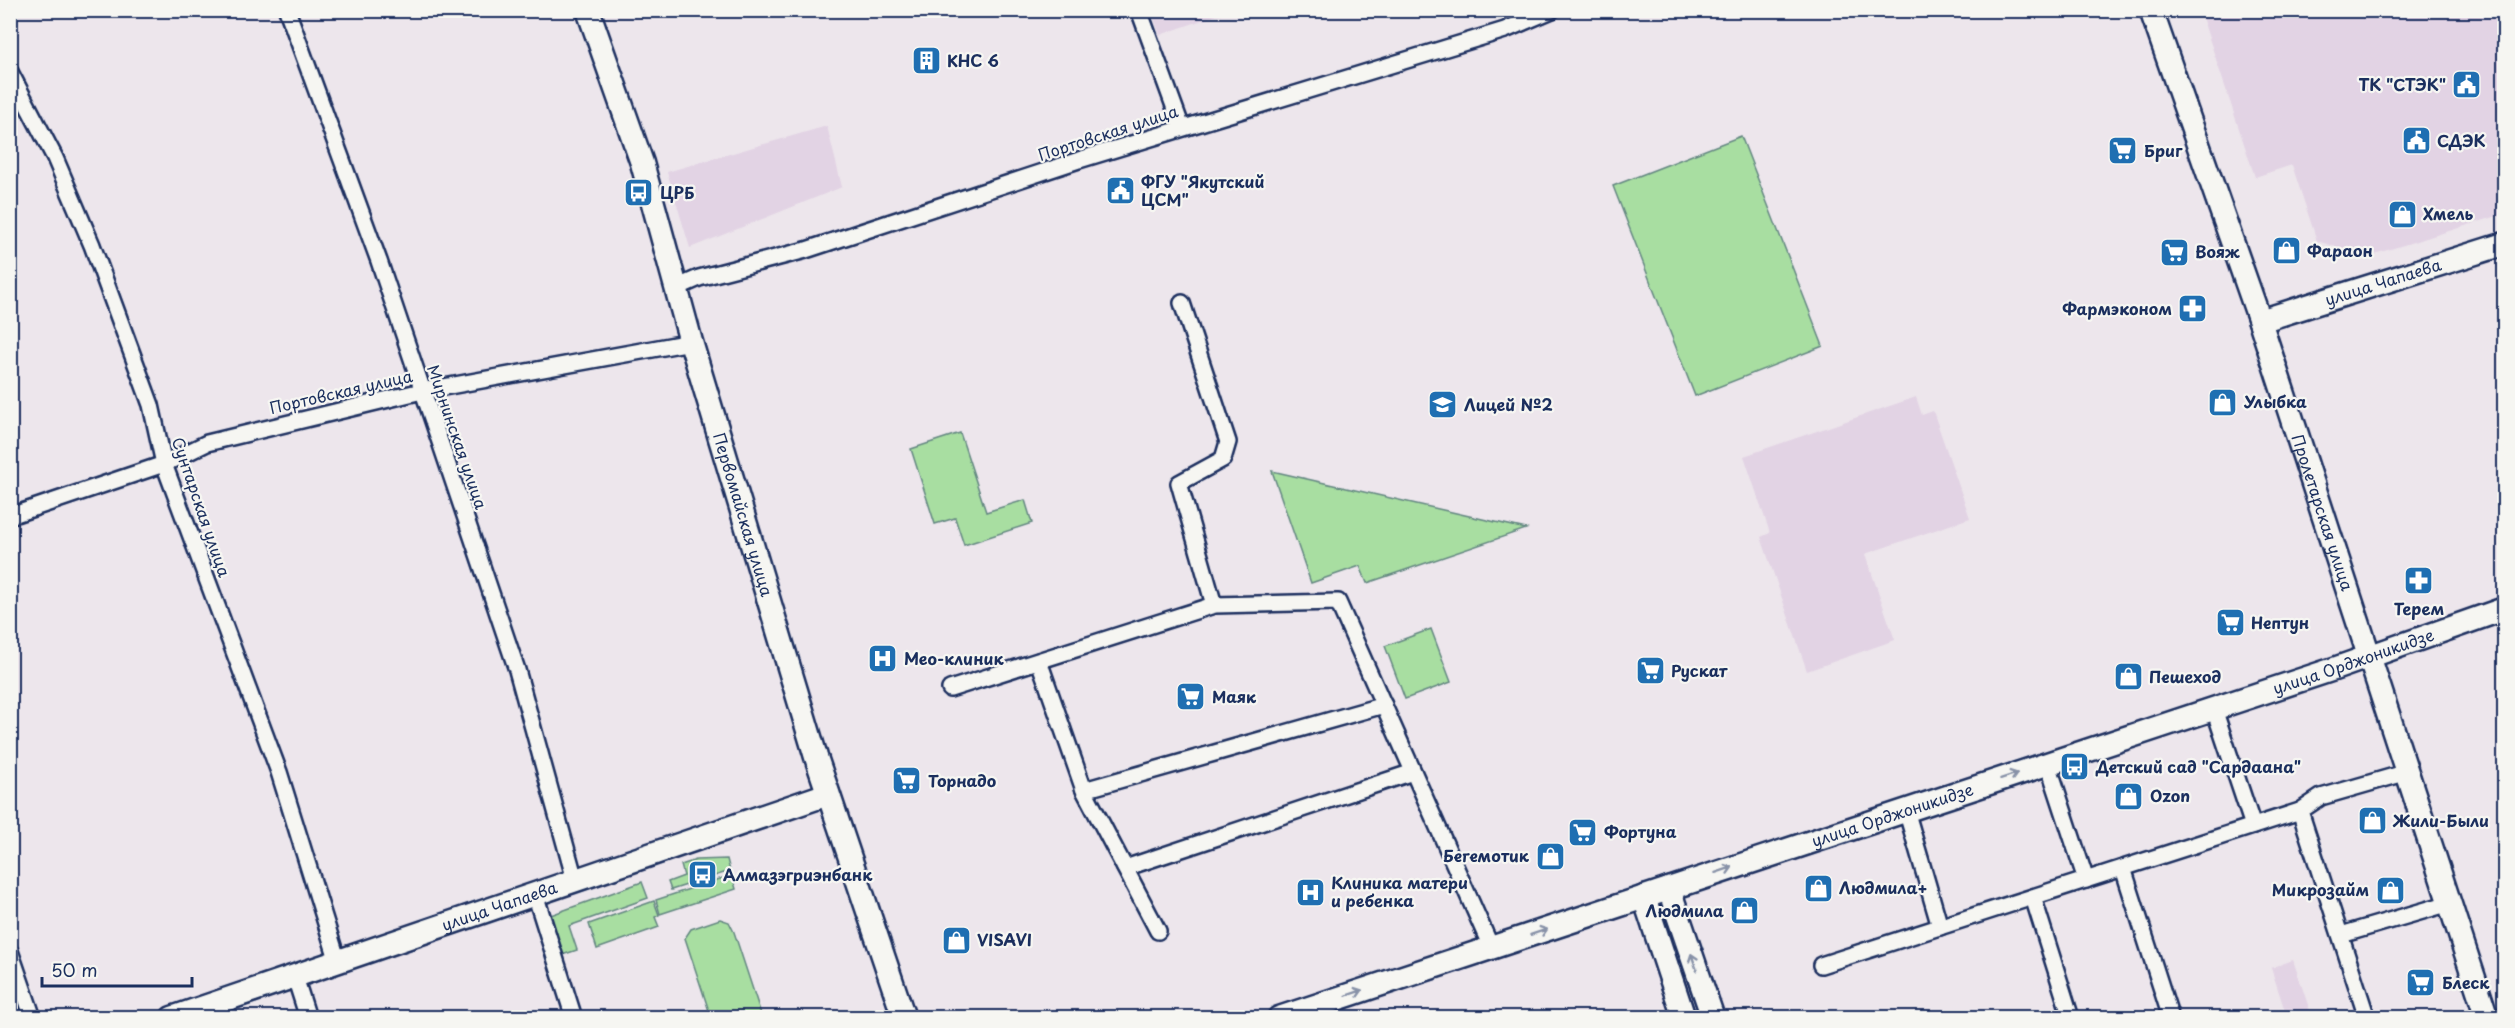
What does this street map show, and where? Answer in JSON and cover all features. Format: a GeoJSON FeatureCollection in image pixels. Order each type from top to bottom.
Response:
{"type":"FeatureCollection","features":[{"type":"Feature","properties":{"kind":"main road","name":"Первомайская улица"},"geometry":{"type":"LineString","coordinates":[[588,10],[642,164],[675,288],[828,794],[903,1017]]}},
{"type":"Feature","properties":{"kind":"main road","name":"Пролетарская улица"},"geometry":{"type":"LineString","coordinates":[[2151,10],[2260,321],[2487,1017]]}},
{"type":"Feature","properties":{"kind":"main road","name":"улица Чапаева"},"geometry":{"type":"LineString","coordinates":[[2260,321],[2505,244]]}},
{"type":"Feature","properties":{"kind":"main road","name":"улица Орджоникидзе"},"geometry":{"type":"LineString","coordinates":[[1279,1017],[2214,709],[2505,609]]}},
{"type":"Feature","properties":{"kind":"main road","name":"улица Чапаева"},"geometry":{"type":"LineString","coordinates":[[172,1017],[828,794]]}},
{"type":"Feature","properties":{"kind":"main road"},"geometry":{"type":"LineString","coordinates":[[1669,889],[1713,1017]]}},
{"type":"Feature","properties":{"kind":"main road"},"geometry":{"type":"LineString","coordinates":[[1644,897],[1684,1017]]}},
{"type":"Feature","properties":{"kind":"street","name":"Мирнинская улица"},"geometry":{"type":"LineString","coordinates":[[287,10],[379,261],[517,670],[575,880]]}},
{"type":"Feature","properties":{"kind":"street"},"geometry":{"type":"LineString","coordinates":[[1138,10],[1182,128]]}},
{"type":"Feature","properties":{"kind":"street","name":"Портовская улица"},"geometry":{"type":"LineString","coordinates":[[675,288],[699,278],[806,250],[1182,128],[1505,30],[1552,10]]}},
{"type":"Feature","properties":{"kind":"street","name":"Сунтарская улица"},"geometry":{"type":"LineString","coordinates":[[10,72],[54,159],[92,245],[151,405],[164,464],[279,772],[338,962]]}},
{"type":"Feature","properties":{"kind":"street"},"geometry":{"type":"LineString","coordinates":[[1182,303],[1228,442],[1223,459],[1179,483],[1214,605]]}},
{"type":"Feature","properties":{"kind":"street","name":"Портовская улица"},"geometry":{"type":"LineString","coordinates":[[10,516],[164,464],[207,443],[422,391],[691,342]]}},
{"type":"Feature","properties":{"kind":"street"},"geometry":{"type":"LineString","coordinates":[[950,690],[1214,605],[1338,602],[1491,947]]}},
{"type":"Feature","properties":{"kind":"street"},"geometry":{"type":"LineString","coordinates":[[1039,661],[1084,790],[1158,931]]}},
{"type":"Feature","properties":{"kind":"street"},"geometry":{"type":"LineString","coordinates":[[1084,790],[1384,705]]}},
{"type":"Feature","properties":{"kind":"street"},"geometry":{"type":"LineString","coordinates":[[2214,709],[2253,826]]}},
{"type":"Feature","properties":{"kind":"street"},"geometry":{"type":"LineString","coordinates":[[2048,764],[2086,880]]}},
{"type":"Feature","properties":{"kind":"street"},"geometry":{"type":"LineString","coordinates":[[1125,868],[1413,772]]}},
{"type":"Feature","properties":{"kind":"street"},"geometry":{"type":"LineString","coordinates":[[1821,965],[2301,811],[2321,797],[2408,772]]}},
{"type":"Feature","properties":{"kind":"street"},"geometry":{"type":"LineString","coordinates":[[1906,810],[1940,927]]}},
{"type":"Feature","properties":{"kind":"street"},"geometry":{"type":"LineString","coordinates":[[2301,811],[2367,1017]]}},
{"type":"Feature","properties":{"kind":"street"},"geometry":{"type":"LineString","coordinates":[[2123,868],[2171,1017]]}},
{"type":"Feature","properties":{"kind":"street"},"geometry":{"type":"LineString","coordinates":[[536,894],[574,1017]]}},
{"type":"Feature","properties":{"kind":"street"},"geometry":{"type":"LineString","coordinates":[[2033,897],[2071,1017]]}},
{"type":"Feature","properties":{"kind":"street"},"geometry":{"type":"LineString","coordinates":[[2341,935],[2450,903]]}},
{"type":"Feature","properties":{"kind":"street"},"geometry":{"type":"LineString","coordinates":[[10,951],[33,1017]]}},
{"type":"Feature","properties":{"kind":"street"},"geometry":{"type":"LineString","coordinates":[[295,977],[308,1017]]}},
{"type":"Feature","properties":{"kind":"shaded area"},"geometry":{"type":"Polygon","coordinates":[[[1151,10],[1228,11],[1160,35],[1151,10]]]}},
{"type":"Feature","properties":{"kind":"shaded area"},"geometry":{"type":"Polygon","coordinates":[[[2200,11],[2504,11],[2504,214],[2368,256],[2317,241],[2292,165],[2255,177],[2200,11]]]}},
{"type":"Feature","properties":{"kind":"shaded area"},"geometry":{"type":"Polygon","coordinates":[[[827,126],[842,187],[690,248],[667,172],[827,126]]]}},
{"type":"Feature","properties":{"kind":"shaded area"},"geometry":{"type":"Polygon","coordinates":[[[1916,397],[1922,415],[1933,411],[1970,518],[1865,554],[1895,640],[1807,671],[1761,537],[1770,533],[1744,456],[1916,397]]]}},
{"type":"Feature","properties":{"kind":"shaded area"},"geometry":{"type":"Polygon","coordinates":[[[2293,960],[2312,1017],[2287,1017],[2271,968],[2293,960]]]}},
{"type":"Feature","properties":{"kind":"green space"},"geometry":{"type":"Polygon","coordinates":[[[1741,136],[1823,346],[1695,396],[1613,186],[1741,136]]]}},
{"type":"Feature","properties":{"kind":"green space"},"geometry":{"type":"Polygon","coordinates":[[[960,433],[986,512],[1025,500],[1032,523],[964,545],[955,518],[935,524],[911,449],[960,433]]]}},
{"type":"Feature","properties":{"kind":"green space"},"geometry":{"type":"Polygon","coordinates":[[[1272,471],[1526,529],[1367,583],[1360,566],[1311,583],[1272,471]]]}},
{"type":"Feature","properties":{"kind":"green space"},"geometry":{"type":"Polygon","coordinates":[[[1431,629],[1451,682],[1405,699],[1385,646],[1431,629]]]}},
{"type":"Feature","properties":{"kind":"green space"},"geometry":{"type":"Polygon","coordinates":[[[727,859],[730,871],[671,890],[668,882],[684,876],[681,865],[696,860],[727,859]]]}},
{"type":"Feature","properties":{"kind":"green space"},"geometry":{"type":"Polygon","coordinates":[[[732,875],[736,889],[660,914],[656,900],[732,875]]]}},
{"type":"Feature","properties":{"kind":"green space"},"geometry":{"type":"Polygon","coordinates":[[[642,882],[648,898],[569,926],[577,950],[562,955],[548,916],[642,882]]]}},
{"type":"Feature","properties":{"kind":"green space"},"geometry":{"type":"Polygon","coordinates":[[[654,901],[659,915],[655,917],[659,927],[597,949],[589,924],[654,901]]]}},
{"type":"Feature","properties":{"kind":"green space"},"geometry":{"type":"Polygon","coordinates":[[[720,919],[729,922],[734,932],[762,1017],[711,1017],[685,938],[691,929],[720,919]]]}},
{"type":"Feature","properties":{"kind":"place","name":"КНС 6"},"geometry":{"type":"Point","coordinates":[926,61]}},
{"type":"Feature","properties":{"kind":"place","name":"ТК \"СТЭК\""},"geometry":{"type":"Point","coordinates":[2467,85]}},
{"type":"Feature","properties":{"kind":"place","name":"СДЭК"},"geometry":{"type":"Point","coordinates":[2416,141]}},
{"type":"Feature","properties":{"kind":"place","name":"Бриг"},"geometry":{"type":"Point","coordinates":[2123,151]}},
{"type":"Feature","properties":{"kind":"place","name":"ФГУ \"Якутский ЦСМ\""},"geometry":{"type":"Point","coordinates":[1120,191]}},
{"type":"Feature","properties":{"kind":"place","name":"ЦРБ"},"geometry":{"type":"Point","coordinates":[639,193]}},
{"type":"Feature","properties":{"kind":"place","name":"Хмель"},"geometry":{"type":"Point","coordinates":[2402,214]}},
{"type":"Feature","properties":{"kind":"place","name":"Фараон"},"geometry":{"type":"Point","coordinates":[2286,251]}},
{"type":"Feature","properties":{"kind":"place","name":"Вояж"},"geometry":{"type":"Point","coordinates":[2174,252]}},
{"type":"Feature","properties":{"kind":"place","name":"Фармэконом"},"geometry":{"type":"Point","coordinates":[2193,309]}},
{"type":"Feature","properties":{"kind":"place","name":"Улыбка"},"geometry":{"type":"Point","coordinates":[2223,402]}},
{"type":"Feature","properties":{"kind":"place","name":"Лицей №2"},"geometry":{"type":"Point","coordinates":[1443,405]}},
{"type":"Feature","properties":{"kind":"place","name":"Терем"},"geometry":{"type":"Point","coordinates":[2419,581]}},
{"type":"Feature","properties":{"kind":"place","name":"Нептун"},"geometry":{"type":"Point","coordinates":[2230,623]}},
{"type":"Feature","properties":{"kind":"place","name":"Мео-клиник"},"geometry":{"type":"Point","coordinates":[883,659]}},
{"type":"Feature","properties":{"kind":"place","name":"Рускат"},"geometry":{"type":"Point","coordinates":[1650,671]}},
{"type":"Feature","properties":{"kind":"place","name":"Пешеход"},"geometry":{"type":"Point","coordinates":[2128,677]}},
{"type":"Feature","properties":{"kind":"place","name":"Маяк"},"geometry":{"type":"Point","coordinates":[1191,697]}},
{"type":"Feature","properties":{"kind":"place","name":"Детский сад \"Сардаана\""},"geometry":{"type":"Point","coordinates":[2075,767]}},
{"type":"Feature","properties":{"kind":"place","name":"Торнадо"},"geometry":{"type":"Point","coordinates":[907,781]}},
{"type":"Feature","properties":{"kind":"place","name":"Ozon"},"geometry":{"type":"Point","coordinates":[2129,796]}},
{"type":"Feature","properties":{"kind":"place","name":"Жили-Были"},"geometry":{"type":"Point","coordinates":[2372,821]}},
{"type":"Feature","properties":{"kind":"place","name":"Фортуна"},"geometry":{"type":"Point","coordinates":[1583,832]}},
{"type":"Feature","properties":{"kind":"place","name":"Бегемотик"},"geometry":{"type":"Point","coordinates":[1550,856]}},
{"type":"Feature","properties":{"kind":"place","name":"Алмазэгриэнбанк"},"geometry":{"type":"Point","coordinates":[702,875]}},
{"type":"Feature","properties":{"kind":"place","name":"Людмила+"},"geometry":{"type":"Point","coordinates":[1818,888]}},
{"type":"Feature","properties":{"kind":"place","name":"Микрозайм"},"geometry":{"type":"Point","coordinates":[2390,890]}},
{"type":"Feature","properties":{"kind":"place","name":"Клиника матери и ребенка"},"geometry":{"type":"Point","coordinates":[1310,892]}},
{"type":"Feature","properties":{"kind":"place","name":"Людмила"},"geometry":{"type":"Point","coordinates":[1745,911]}},
{"type":"Feature","properties":{"kind":"place","name":"VISAVI"},"geometry":{"type":"Point","coordinates":[956,940]}},
{"type":"Feature","properties":{"kind":"place","name":"Блеск"},"geometry":{"type":"Point","coordinates":[2421,983]}}]}
